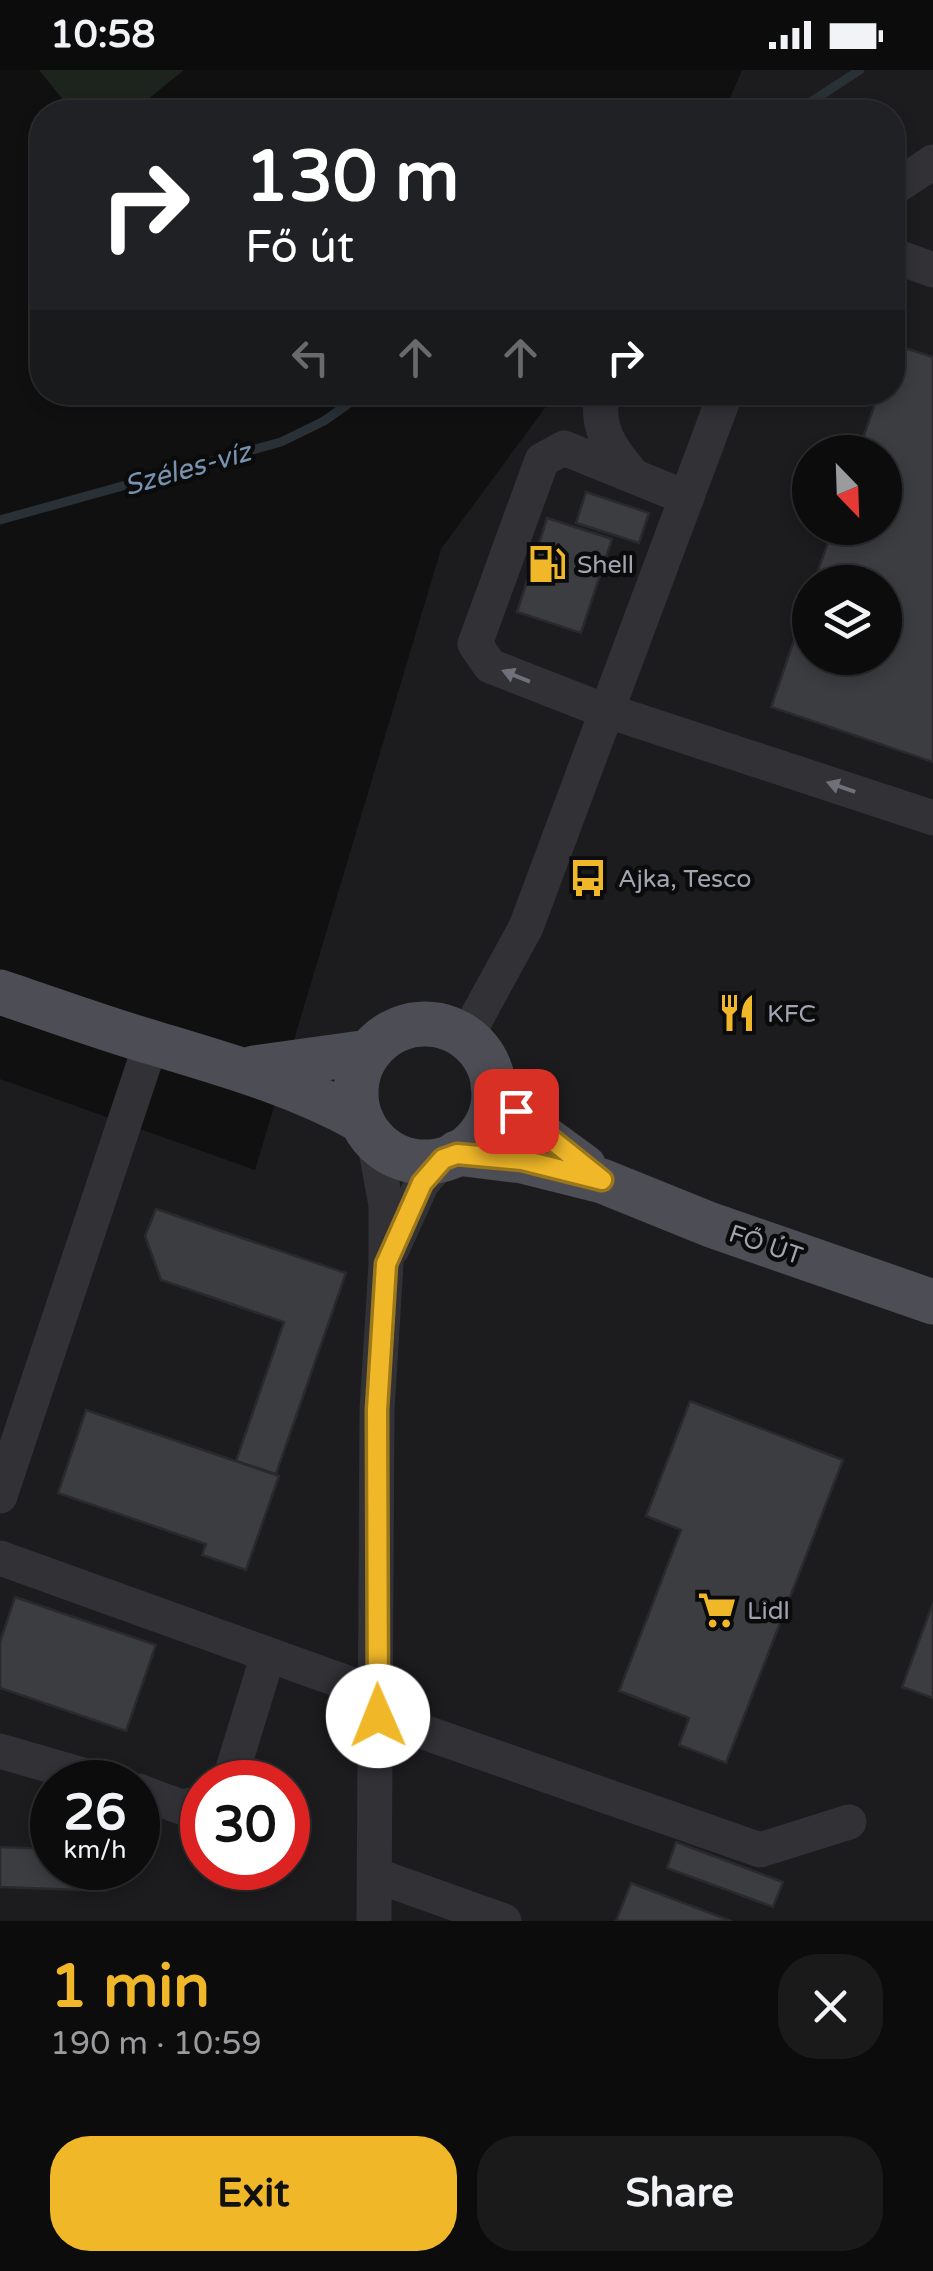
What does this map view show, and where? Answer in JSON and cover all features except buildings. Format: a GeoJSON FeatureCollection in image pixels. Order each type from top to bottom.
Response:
{"type":"FeatureCollection","features":[{"type":"Feature","properties":{"kind":"main road"},"geometry":{"type":"LineString","coordinates":[[0,992],[152,1043],[247,1068],[298,1088],[414,1160],[450,1156],[470,1144],[489,1118],[494,1086],[485,1058],[466,1036],[428,1024],[394,1031],[369,1052],[356,1086],[368,1130]]}},
{"type":"Feature","properties":{"kind":"main road"},"geometry":{"type":"LineString","coordinates":[[247,1068],[369,1052]]}},
{"type":"Feature","properties":{"kind":"main road","name":"FŐ ÚT"},"geometry":{"type":"LineString","coordinates":[[494,1086],[539,1134],[602,1180]]}},
{"type":"Feature","properties":{"kind":"main road","name":"FŐ ÚT"},"geometry":{"type":"LineString","coordinates":[[450,1156],[522,1160],[602,1180],[711,1224],[933,1302]]}},
{"type":"Feature","properties":{"kind":"street"},"geometry":{"type":"LineString","coordinates":[[905,180],[933,162]]}},
{"type":"Feature","properties":{"kind":"street"},"geometry":{"type":"LineString","coordinates":[[905,260],[933,270]]}},
{"type":"Feature","properties":{"kind":"street"},"geometry":{"type":"LineString","coordinates":[[600,405],[603,434],[632,475]]}},
{"type":"Feature","properties":{"kind":"street"},"geometry":{"type":"LineString","coordinates":[[466,1036],[526,926],[721,405]]}},
{"type":"Feature","properties":{"kind":"street"},"geometry":{"type":"LineString","coordinates":[[687,498],[564,448],[542,460],[475,644],[490,666],[607,711],[933,818]]}},
{"type":"Feature","properties":{"kind":"street"},"geometry":{"type":"LineString","coordinates":[[0,1496],[152,1043]]}},
{"type":"Feature","properties":{"kind":"street"},"geometry":{"type":"LineString","coordinates":[[368,1130],[386,1205],[377,1410],[374,1921]]}},
{"type":"Feature","properties":{"kind":"street"},"geometry":{"type":"LineString","coordinates":[[386,1264],[422,1183],[450,1156]]}},
{"type":"Feature","properties":{"kind":"street"},"geometry":{"type":"LineString","coordinates":[[0,1558],[268,1654],[378,1705],[760,1850],[849,1822]]}},
{"type":"Feature","properties":{"kind":"street"},"geometry":{"type":"LineString","coordinates":[[236,1760],[268,1654]]}},
{"type":"Feature","properties":{"kind":"street"},"geometry":{"type":"LineString","coordinates":[[0,1750],[34,1760]]}},
{"type":"Feature","properties":{"kind":"street"},"geometry":{"type":"LineString","coordinates":[[375,1875],[504,1921]]}},
{"type":"Feature","properties":{"kind":"shaded area"},"geometry":{"type":"Polygon","coordinates":[[[39,70],[184,70],[147,100],[63,100],[39,70]]]}},
{"type":"Feature","properties":{"kind":"shaded area"},"geometry":{"type":"Polygon","coordinates":[[[742,70],[933,70],[933,1921],[0,1921],[0,1079],[255,1170],[441,549],[547,405],[905,405],[905,100],[729,100],[742,70]]]}},
{"type":"Feature","properties":{"kind":"waterway","name":"Széles-víz"},"geometry":{"type":"LineString","coordinates":[[814,100],[860,70]]}},
{"type":"Feature","properties":{"kind":"waterway","name":"Széles-víz"},"geometry":{"type":"LineString","coordinates":[[0,520],[281,442],[347,405]]}},
{"type":"Feature","properties":{"kind":"place","name":"Shell"},"geometry":{"type":"Point","coordinates":[547,564]}},
{"type":"Feature","properties":{"kind":"place","name":"Ajka, Tesco"},"geometry":{"type":"Point","coordinates":[588,878]}},
{"type":"Feature","properties":{"kind":"place","name":"KFC"},"geometry":{"type":"Point","coordinates":[737,1013]}},
{"type":"Feature","properties":{"kind":"place","name":"Lidl"},"geometry":{"type":"Point","coordinates":[717,1610]}},
{"type":"Feature","properties":{"kind":"route"},"geometry":{"type":"LineString","coordinates":[[378,1716],[377,1410],[386,1264],[422,1183],[443,1159],[457,1154],[522,1160],[602,1180],[539,1134],[516,1111]]}}]}
